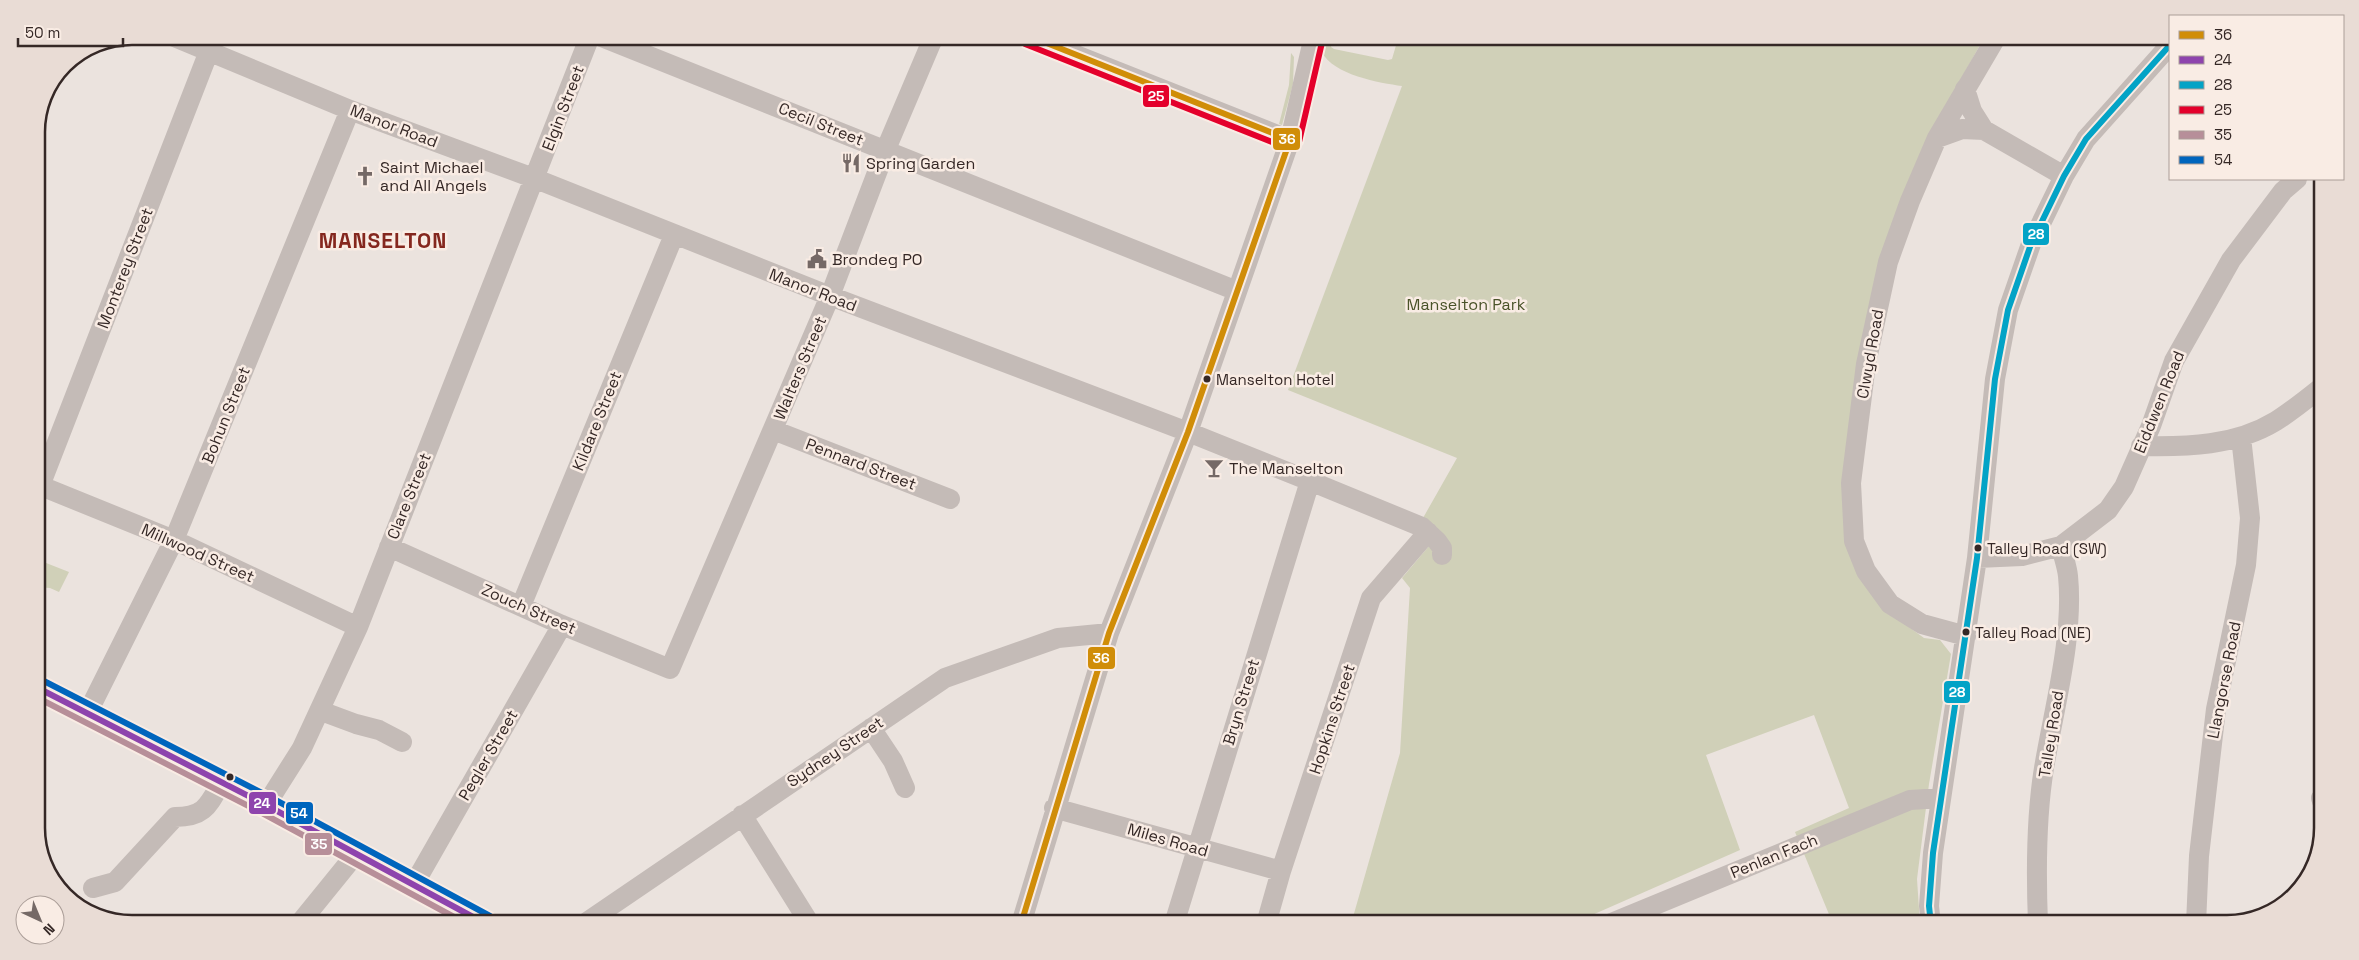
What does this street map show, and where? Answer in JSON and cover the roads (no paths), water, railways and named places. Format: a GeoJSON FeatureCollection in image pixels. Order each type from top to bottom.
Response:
{"type":"FeatureCollection","features":[{"type":"Feature","properties":{"kind":"street","name":"Manor Road"},"geometry":{"type":"LineString","coordinates":[[194,45],[350,110],[536,179],[830,296],[1188,432],[1310,481],[1422,527],[1442,548],[1442,555]]}},
{"type":"Feature","properties":{"kind":"street","name":"Elgin Street"},"geometry":{"type":"LineString","coordinates":[[536,179],[587,45]]}},
{"type":"Feature","properties":{"kind":"street","name":"Cecil Street"},"geometry":{"type":"LineString","coordinates":[[622,45],[886,149],[1237,292]]}},
{"type":"Feature","properties":{"kind":"street","name":"Walters Street"},"geometry":{"type":"LineString","coordinates":[[670,669],[830,296],[886,149],[930,45]]}},
{"type":"Feature","properties":{"kind":"street"},"geometry":{"type":"LineString","coordinates":[[1051,45],[1290,140]]}},
{"type":"Feature","properties":{"kind":"street"},"geometry":{"type":"LineString","coordinates":[[1024,915],[1054,808],[1109,633],[1188,432],[1290,140],[1312,45]]}},
{"type":"Feature","properties":{"kind":"street","name":"Clwyd Road"},"geometry":{"type":"LineString","coordinates":[[1966,636],[1922,624],[1890,604],[1866,571],[1854,542],[1851,483],[1866,364],[1888,262],[1910,201],[1937,138],[1992,45]]}},
{"type":"Feature","properties":{"kind":"street"},"geometry":{"type":"LineString","coordinates":[[1930,915],[1933,853],[1977,558],[1995,379],[2008,310],[2031,244],[2064,176],[2086,139],[2169,46]]}},
{"type":"Feature","properties":{"kind":"street","name":"Monterey Street"},"geometry":{"type":"LineString","coordinates":[[45,467],[209,51]]}},
{"type":"Feature","properties":{"kind":"street"},"geometry":{"type":"LineString","coordinates":[[1965,90],[1972,111],[1984,130]]}},
{"type":"Feature","properties":{"kind":"street","name":"Bohun Street"},"geometry":{"type":"LineString","coordinates":[[87,714],[174,540],[350,110]]}},
{"type":"Feature","properties":{"kind":"street"},"geometry":{"type":"LineString","coordinates":[[1937,138],[1962,129],[1984,130],[2064,176]]}},
{"type":"Feature","properties":{"kind":"street","name":"Clare Street"},"geometry":{"type":"LineString","coordinates":[[266,805],[302,748],[358,627],[536,179]]}},
{"type":"Feature","properties":{"kind":"street","name":"Eiddwen Road"},"geometry":{"type":"LineString","coordinates":[[1977,558],[2022,556],[2061,546],[2108,510],[2124,486],[2151,426],[2174,361],[2231,260],[2283,191],[2296,180]]}},
{"type":"Feature","properties":{"kind":"street","name":"Kildare Street"},"geometry":{"type":"LineString","coordinates":[[521,606],[674,235]]}},
{"type":"Feature","properties":{"kind":"street"},"geometry":{"type":"LineString","coordinates":[[2141,446],[2184,447],[2241,437],[2276,421],[2314,393]]}},
{"type":"Feature","properties":{"kind":"street","name":"Pennard Street"},"geometry":{"type":"LineString","coordinates":[[773,430],[950,499]]}},
{"type":"Feature","properties":{"kind":"street","name":"Llangorse Road"},"geometry":{"type":"LineString","coordinates":[[2196,915],[2199,856],[2216,709],[2246,565],[2250,518],[2241,437]]}},
{"type":"Feature","properties":{"kind":"street","name":"Bryn Street"},"geometry":{"type":"LineString","coordinates":[[1177,915],[1310,481]]}},
{"type":"Feature","properties":{"kind":"street","name":"Millwood Street"},"geometry":{"type":"LineString","coordinates":[[45,488],[174,540],[358,627]]}},
{"type":"Feature","properties":{"kind":"street","name":"Hopkins Street"},"geometry":{"type":"LineString","coordinates":[[1269,915],[1281,871],[1372,598],[1428,532]]}},
{"type":"Feature","properties":{"kind":"street","name":"Talley Road"},"geometry":{"type":"LineString","coordinates":[[2038,915],[2038,845],[2044,770],[2059,685],[2068,618],[2068,575],[2061,546]]}},
{"type":"Feature","properties":{"kind":"street","name":"Zouch Street"},"geometry":{"type":"LineString","coordinates":[[389,547],[562,625],[670,669]]}},
{"type":"Feature","properties":{"kind":"street","name":"Pegler Street"},"geometry":{"type":"LineString","coordinates":[[413,886],[562,625]]}},
{"type":"Feature","properties":{"kind":"street","name":"Sydney Street"},"geometry":{"type":"LineString","coordinates":[[597,915],[946,678],[1058,638],[1109,633]]}},
{"type":"Feature","properties":{"kind":"street"},"geometry":{"type":"LineString","coordinates":[[45,691],[266,805],[469,915]]}},
{"type":"Feature","properties":{"kind":"street"},"geometry":{"type":"LineString","coordinates":[[321,710],[356,724],[379,730],[402,742]]}},
{"type":"Feature","properties":{"kind":"street"},"geometry":{"type":"LineString","coordinates":[[871,728],[893,760],[905,788]]}},
{"type":"Feature","properties":{"kind":"street"},"geometry":{"type":"LineString","coordinates":[[93,888],[118,890],[175,817],[188,817],[199,813],[207,806],[221,783]]}},
{"type":"Feature","properties":{"kind":"street","name":"Penlan Fach"},"geometry":{"type":"LineString","coordinates":[[1631,915],[1910,800],[1941,798]]}},
{"type":"Feature","properties":{"kind":"street","name":"Miles Road"},"geometry":{"type":"LineString","coordinates":[[1054,808],[1281,871]]}},
{"type":"Feature","properties":{"kind":"street"},"geometry":{"type":"LineString","coordinates":[[742,816],[804,915]]}},
{"type":"Feature","properties":{"kind":"street"},"geometry":{"type":"LineString","coordinates":[[306,915],[355,855]]}},
{"type":"Feature","properties":{"kind":"place","name":"Spring Garden"},"geometry":{"type":"Point","coordinates":[851,163]}},
{"type":"Feature","properties":{"kind":"place","name":"Saint Michael and All Angels"},"geometry":{"type":"Point","coordinates":[365,176]}},
{"type":"Feature","properties":{"kind":"place","name":"Brondeg PO"},"geometry":{"type":"Point","coordinates":[817,259]}},
{"type":"Feature","properties":{"kind":"place","name":"Manselton Hotel"},"geometry":{"type":"Point","coordinates":[1207,379]}},
{"type":"Feature","properties":{"kind":"place","name":"The Manselton"},"geometry":{"type":"Point","coordinates":[1214,468]}},
{"type":"Feature","properties":{"kind":"place","name":"Talley Road (SW)"},"geometry":{"type":"Point","coordinates":[1978,548]}},
{"type":"Feature","properties":{"kind":"place","name":"Talley Road (NE)"},"geometry":{"type":"Point","coordinates":[1966,632]}},
{"type":"Feature","properties":{"kind":"district","name":"MANSELTON"},"geometry":{"type":"Point","coordinates":[383,240]}},
{"type":"Feature","properties":{"kind":"park label","name":"Manselton Park"},"geometry":{"type":"Point","coordinates":[1466,304]}}]}
